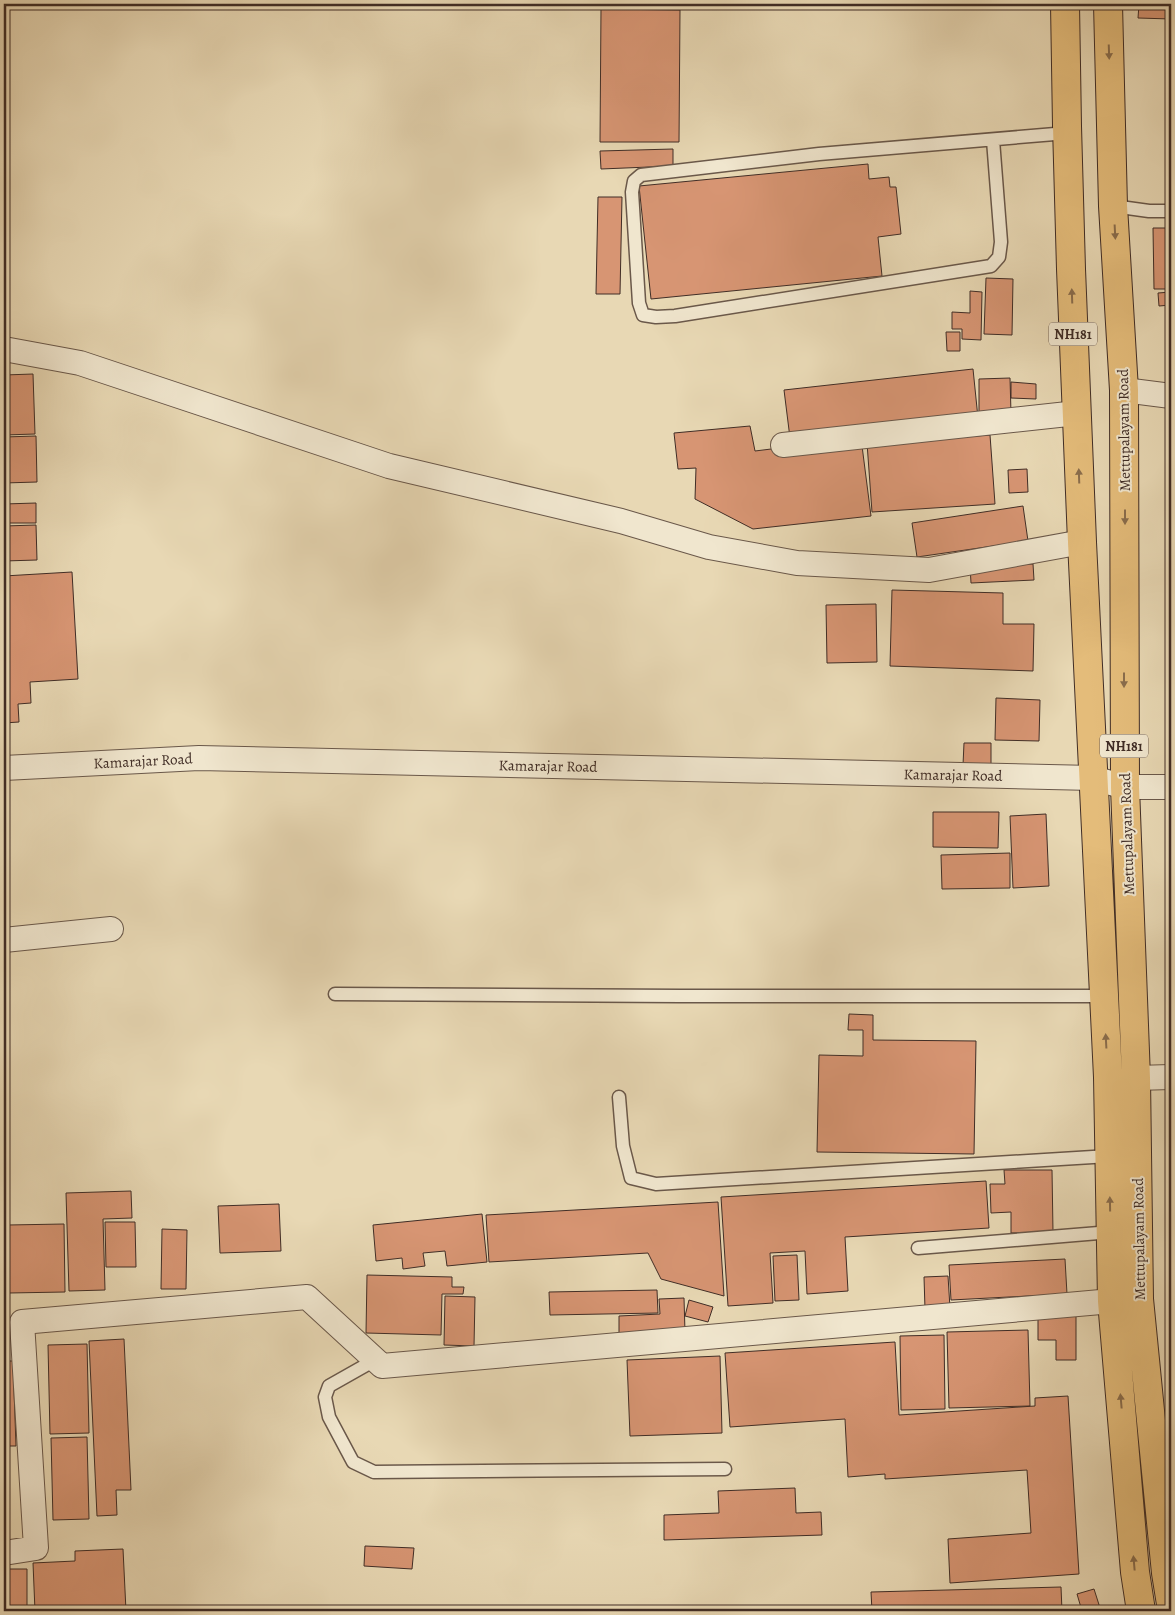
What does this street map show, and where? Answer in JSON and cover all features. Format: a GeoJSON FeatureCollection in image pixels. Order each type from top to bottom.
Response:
{"type":"FeatureCollection","features":[{"type":"Feature","properties":{"kind":"highway","name":"NH181"},"geometry":{"type":"LineString","coordinates":[[1065,4],[1067,130]]}},
{"type":"Feature","properties":{"kind":"highway","name":"Mettupalayam Road"},"geometry":{"type":"LineString","coordinates":[[1108,4],[1113,206],[1124,390],[1124,787],[1136,1078],[1139,1299],[1165,1487],[1166,1573],[1171,1604]]}},
{"type":"Feature","properties":{"kind":"highway","name":"Mettupalayam Road"},"geometry":{"type":"LineString","coordinates":[[1067,130],[1082,542],[1104,996],[1112,1301],[1135,1572],[1141,1611]]}},
{"type":"Feature","properties":{"kind":"street"},"geometry":{"type":"LineString","coordinates":[[4,348],[80,363],[389,466],[621,521],[708,547],[797,563],[929,570],[1082,542]]}},
{"type":"Feature","properties":{"kind":"street"},"geometry":{"type":"LineString","coordinates":[[1124,390],[1171,396]]}},
{"type":"Feature","properties":{"kind":"street"},"geometry":{"type":"LineString","coordinates":[[783,446],[1077,413]]}},
{"type":"Feature","properties":{"kind":"street","name":"Kamarajar Road"},"geometry":{"type":"LineString","coordinates":[[4,768],[199,758],[1093,778],[1124,787],[1171,787]]}},
{"type":"Feature","properties":{"kind":"street"},"geometry":{"type":"LineString","coordinates":[[4,940],[111,929]]}},
{"type":"Feature","properties":{"kind":"street"},"geometry":{"type":"LineString","coordinates":[[1136,1078],[1171,1077]]}},
{"type":"Feature","properties":{"kind":"street"},"geometry":{"type":"LineString","coordinates":[[4,1553],[36,1548],[13,1324],[307,1297],[382,1366],[1112,1301]]}},
{"type":"Feature","properties":{"kind":"street"},"geometry":{"type":"LineString","coordinates":[[1128,1489],[1165,1487]]}},
{"type":"Feature","properties":{"kind":"lane"},"geometry":{"type":"LineString","coordinates":[[993,140],[1001,242],[999,257],[991,266],[675,316],[656,317],[643,315],[639,303],[632,192],[634,181],[641,175],[818,154],[993,140],[1067,130]]}},
{"type":"Feature","properties":{"kind":"lane"},"geometry":{"type":"LineString","coordinates":[[1113,206],[1149,211],[1171,211]]}},
{"type":"Feature","properties":{"kind":"lane"},"geometry":{"type":"LineString","coordinates":[[335,994],[1104,996]]}},
{"type":"Feature","properties":{"kind":"lane"},"geometry":{"type":"LineString","coordinates":[[619,1097],[623,1146],[631,1178],[656,1184],[1109,1156]]}},
{"type":"Feature","properties":{"kind":"lane"},"geometry":{"type":"LineString","coordinates":[[918,1248],[1111,1232]]}},
{"type":"Feature","properties":{"kind":"lane"},"geometry":{"type":"LineString","coordinates":[[375,1360],[329,1386],[325,1397],[329,1417],[353,1462],[374,1472],[725,1469]]}},
{"type":"Feature","properties":{"kind":"building"},"geometry":{"type":"Polygon","coordinates":[[[1139,4],[1171,4],[1171,19],[1138,18],[1139,4]]]}},
{"type":"Feature","properties":{"kind":"building"},"geometry":{"type":"Polygon","coordinates":[[[601,9],[680,10],[679,142],[600,142],[601,9]]]}},
{"type":"Feature","properties":{"kind":"building"},"geometry":{"type":"Polygon","coordinates":[[[673,149],[673,166],[601,169],[600,151],[673,149]]]}},
{"type":"Feature","properties":{"kind":"building"},"geometry":{"type":"Polygon","coordinates":[[[868,164],[869,179],[889,177],[890,187],[896,187],[901,234],[878,237],[882,276],[651,299],[639,186],[868,164]]]}},
{"type":"Feature","properties":{"kind":"building"},"geometry":{"type":"Polygon","coordinates":[[[598,197],[622,197],[620,294],[596,294],[598,197]]]}},
{"type":"Feature","properties":{"kind":"building"},"geometry":{"type":"Polygon","coordinates":[[[1153,228],[1171,228],[1171,289],[1154,289],[1153,228]]]}},
{"type":"Feature","properties":{"kind":"building"},"geometry":{"type":"Polygon","coordinates":[[[986,278],[1013,279],[1012,335],[984,334],[986,278]]]}},
{"type":"Feature","properties":{"kind":"building"},"geometry":{"type":"Polygon","coordinates":[[[970,291],[982,292],[981,340],[962,339],[962,329],[952,329],[952,312],[970,313],[970,291]]]}},
{"type":"Feature","properties":{"kind":"building"},"geometry":{"type":"Polygon","coordinates":[[[1171,292],[1171,305],[1159,306],[1158,293],[1171,292]]]}},
{"type":"Feature","properties":{"kind":"building"},"geometry":{"type":"Polygon","coordinates":[[[946,332],[960,332],[960,351],[947,351],[946,332]]]}},
{"type":"Feature","properties":{"kind":"building"},"geometry":{"type":"Polygon","coordinates":[[[973,369],[978,418],[790,438],[784,390],[973,369]]]}},
{"type":"Feature","properties":{"kind":"building"},"geometry":{"type":"Polygon","coordinates":[[[33,374],[35,434],[4,435],[4,375],[33,374]]]}},
{"type":"Feature","properties":{"kind":"building"},"geometry":{"type":"Polygon","coordinates":[[[1010,378],[1011,413],[979,414],[979,379],[1010,378]]]}},
{"type":"Feature","properties":{"kind":"building"},"geometry":{"type":"Polygon","coordinates":[[[1011,382],[1036,384],[1036,399],[1011,398],[1011,382]]]}},
{"type":"Feature","properties":{"kind":"building"},"geometry":{"type":"Polygon","coordinates":[[[750,426],[755,451],[861,438],[871,516],[753,529],[695,499],[696,468],[678,469],[674,433],[750,426]]]}},
{"type":"Feature","properties":{"kind":"building"},"geometry":{"type":"Polygon","coordinates":[[[990,435],[995,504],[872,512],[867,443],[990,435]]]}},
{"type":"Feature","properties":{"kind":"building"},"geometry":{"type":"Polygon","coordinates":[[[36,436],[37,482],[4,483],[4,437],[36,436]]]}},
{"type":"Feature","properties":{"kind":"building"},"geometry":{"type":"Polygon","coordinates":[[[1027,469],[1028,492],[1009,493],[1008,470],[1027,469]]]}},
{"type":"Feature","properties":{"kind":"building"},"geometry":{"type":"Polygon","coordinates":[[[36,503],[36,523],[4,523],[4,504],[36,503]]]}},
{"type":"Feature","properties":{"kind":"building"},"geometry":{"type":"Polygon","coordinates":[[[1023,506],[1028,541],[917,557],[912,523],[1023,506]]]}},
{"type":"Feature","properties":{"kind":"building"},"geometry":{"type":"Polygon","coordinates":[[[36,525],[37,560],[4,561],[4,526],[36,525]]]}},
{"type":"Feature","properties":{"kind":"building"},"geometry":{"type":"Polygon","coordinates":[[[1033,564],[1034,580],[971,583],[970,566],[1033,564]]]}},
{"type":"Feature","properties":{"kind":"building"},"geometry":{"type":"Polygon","coordinates":[[[72,572],[78,679],[30,682],[31,703],[18,704],[19,722],[4,723],[4,576],[72,572]]]}},
{"type":"Feature","properties":{"kind":"building"},"geometry":{"type":"Polygon","coordinates":[[[892,590],[1003,593],[1003,624],[1034,624],[1033,671],[890,666],[892,590]]]}},
{"type":"Feature","properties":{"kind":"building"},"geometry":{"type":"Polygon","coordinates":[[[876,604],[877,662],[827,663],[826,605],[876,604]]]}},
{"type":"Feature","properties":{"kind":"building"},"geometry":{"type":"Polygon","coordinates":[[[996,698],[1040,700],[1039,741],[995,740],[996,698]]]}},
{"type":"Feature","properties":{"kind":"building"},"geometry":{"type":"Polygon","coordinates":[[[964,743],[991,743],[991,766],[963,765],[964,743]]]}},
{"type":"Feature","properties":{"kind":"building"},"geometry":{"type":"Polygon","coordinates":[[[933,812],[999,812],[998,848],[933,847],[933,812]]]}},
{"type":"Feature","properties":{"kind":"building"},"geometry":{"type":"Polygon","coordinates":[[[1046,814],[1049,886],[1013,888],[1010,816],[1046,814]]]}},
{"type":"Feature","properties":{"kind":"building"},"geometry":{"type":"Polygon","coordinates":[[[1010,853],[1010,888],[942,889],[941,855],[1010,853]]]}},
{"type":"Feature","properties":{"kind":"building"},"geometry":{"type":"Polygon","coordinates":[[[849,1014],[873,1015],[873,1040],[976,1041],[974,1154],[817,1152],[819,1055],[863,1056],[863,1030],[848,1030],[849,1014]]]}},
{"type":"Feature","properties":{"kind":"building"},"geometry":{"type":"Polygon","coordinates":[[[1004,1170],[1052,1170],[1053,1232],[1011,1233],[1011,1212],[991,1213],[990,1184],[1005,1184],[1004,1170]]]}},
{"type":"Feature","properties":{"kind":"building"},"geometry":{"type":"Polygon","coordinates":[[[986,1181],[989,1228],[845,1237],[848,1291],[807,1294],[805,1251],[770,1253],[773,1303],[728,1306],[721,1197],[986,1181]]]}},
{"type":"Feature","properties":{"kind":"building"},"geometry":{"type":"Polygon","coordinates":[[[131,1191],[132,1218],[103,1219],[105,1290],[69,1291],[66,1193],[131,1191]]]}},
{"type":"Feature","properties":{"kind":"building"},"geometry":{"type":"Polygon","coordinates":[[[718,1202],[724,1296],[661,1279],[648,1253],[489,1262],[486,1215],[718,1202]]]}},
{"type":"Feature","properties":{"kind":"building"},"geometry":{"type":"Polygon","coordinates":[[[279,1204],[281,1251],[220,1253],[218,1206],[279,1204]]]}},
{"type":"Feature","properties":{"kind":"building"},"geometry":{"type":"Polygon","coordinates":[[[482,1214],[487,1262],[447,1266],[445,1251],[423,1253],[425,1266],[403,1269],[402,1258],[376,1261],[373,1225],[482,1214]]]}},
{"type":"Feature","properties":{"kind":"building"},"geometry":{"type":"Polygon","coordinates":[[[4,1216],[7,1216],[5,1285],[4,1285],[4,1216]]]}},
{"type":"Feature","properties":{"kind":"building"},"geometry":{"type":"Polygon","coordinates":[[[105,1222],[135,1222],[136,1267],[106,1267],[105,1222]]]}},
{"type":"Feature","properties":{"kind":"building"},"geometry":{"type":"Polygon","coordinates":[[[64,1224],[65,1292],[9,1293],[8,1225],[64,1224]]]}},
{"type":"Feature","properties":{"kind":"building"},"geometry":{"type":"Polygon","coordinates":[[[162,1229],[187,1230],[186,1289],[161,1289],[162,1229]]]}},
{"type":"Feature","properties":{"kind":"building"},"geometry":{"type":"Polygon","coordinates":[[[797,1255],[799,1300],[775,1301],[773,1256],[797,1255]]]}},
{"type":"Feature","properties":{"kind":"building"},"geometry":{"type":"Polygon","coordinates":[[[1065,1259],[1067,1294],[951,1300],[949,1265],[1065,1259]]]}},
{"type":"Feature","properties":{"kind":"building"},"geometry":{"type":"Polygon","coordinates":[[[367,1275],[452,1277],[452,1287],[464,1287],[463,1294],[442,1294],[441,1335],[366,1333],[367,1275]]]}},
{"type":"Feature","properties":{"kind":"building"},"geometry":{"type":"Polygon","coordinates":[[[948,1276],[950,1308],[925,1309],[924,1277],[948,1276]]]}},
{"type":"Feature","properties":{"kind":"building"},"geometry":{"type":"Polygon","coordinates":[[[657,1290],[658,1313],[550,1315],[549,1292],[657,1290]]]}},
{"type":"Feature","properties":{"kind":"building"},"geometry":{"type":"Polygon","coordinates":[[[445,1296],[475,1297],[474,1346],[444,1345],[445,1296]]]}},
{"type":"Feature","properties":{"kind":"building"},"geometry":{"type":"Polygon","coordinates":[[[684,1298],[685,1332],[619,1334],[619,1316],[660,1314],[659,1299],[684,1298]]]}},
{"type":"Feature","properties":{"kind":"building"},"geometry":{"type":"Polygon","coordinates":[[[689,1300],[713,1307],[708,1322],[685,1316],[689,1300]]]}},
{"type":"Feature","properties":{"kind":"building"},"geometry":{"type":"Polygon","coordinates":[[[1038,1312],[1076,1312],[1076,1360],[1056,1360],[1056,1340],[1038,1340],[1038,1312]]]}},
{"type":"Feature","properties":{"kind":"building"},"geometry":{"type":"Polygon","coordinates":[[[1028,1330],[1030,1406],[949,1408],[947,1332],[1028,1330]]]}},
{"type":"Feature","properties":{"kind":"building"},"geometry":{"type":"Polygon","coordinates":[[[944,1335],[945,1409],[901,1410],[900,1336],[944,1335]]]}},
{"type":"Feature","properties":{"kind":"building"},"geometry":{"type":"Polygon","coordinates":[[[124,1339],[131,1490],[116,1490],[117,1515],[97,1516],[89,1341],[124,1339]]]}},
{"type":"Feature","properties":{"kind":"building"},"geometry":{"type":"Polygon","coordinates":[[[895,1342],[899,1415],[1035,1406],[1035,1398],[1068,1396],[1079,1574],[950,1583],[948,1539],[1031,1533],[1027,1470],[885,1479],[885,1474],[848,1477],[845,1419],[730,1427],[725,1353],[895,1342]]]}},
{"type":"Feature","properties":{"kind":"building"},"geometry":{"type":"Polygon","coordinates":[[[87,1344],[89,1433],[50,1434],[48,1345],[87,1344]]]}},
{"type":"Feature","properties":{"kind":"building"},"geometry":{"type":"Polygon","coordinates":[[[720,1356],[722,1433],[630,1436],[627,1360],[720,1356]]]}},
{"type":"Feature","properties":{"kind":"building"},"geometry":{"type":"Polygon","coordinates":[[[4,1361],[13,1361],[16,1446],[4,1446],[4,1361]]]}},
{"type":"Feature","properties":{"kind":"building"},"geometry":{"type":"Polygon","coordinates":[[[87,1437],[89,1519],[53,1520],[51,1438],[87,1437]]]}},
{"type":"Feature","properties":{"kind":"building"},"geometry":{"type":"Polygon","coordinates":[[[795,1488],[796,1513],[821,1512],[822,1535],[664,1540],[664,1515],[719,1513],[718,1491],[795,1488]]]}},
{"type":"Feature","properties":{"kind":"building"},"geometry":{"type":"Polygon","coordinates":[[[365,1546],[414,1548],[412,1569],[364,1566],[365,1546]]]}},
{"type":"Feature","properties":{"kind":"building"},"geometry":{"type":"Polygon","coordinates":[[[123,1549],[126,1611],[35,1611],[33,1563],[75,1561],[75,1551],[123,1549]]]}},
{"type":"Feature","properties":{"kind":"building"},"geometry":{"type":"Polygon","coordinates":[[[4,1569],[27,1569],[27,1611],[4,1611],[4,1569]]]}},
{"type":"Feature","properties":{"kind":"building"},"geometry":{"type":"Polygon","coordinates":[[[1061,1587],[1062,1611],[872,1611],[871,1592],[1061,1587]]]}},
{"type":"Feature","properties":{"kind":"building"},"geometry":{"type":"Polygon","coordinates":[[[1094,1589],[1101,1611],[1082,1611],[1077,1594],[1094,1589]]]}}]}
